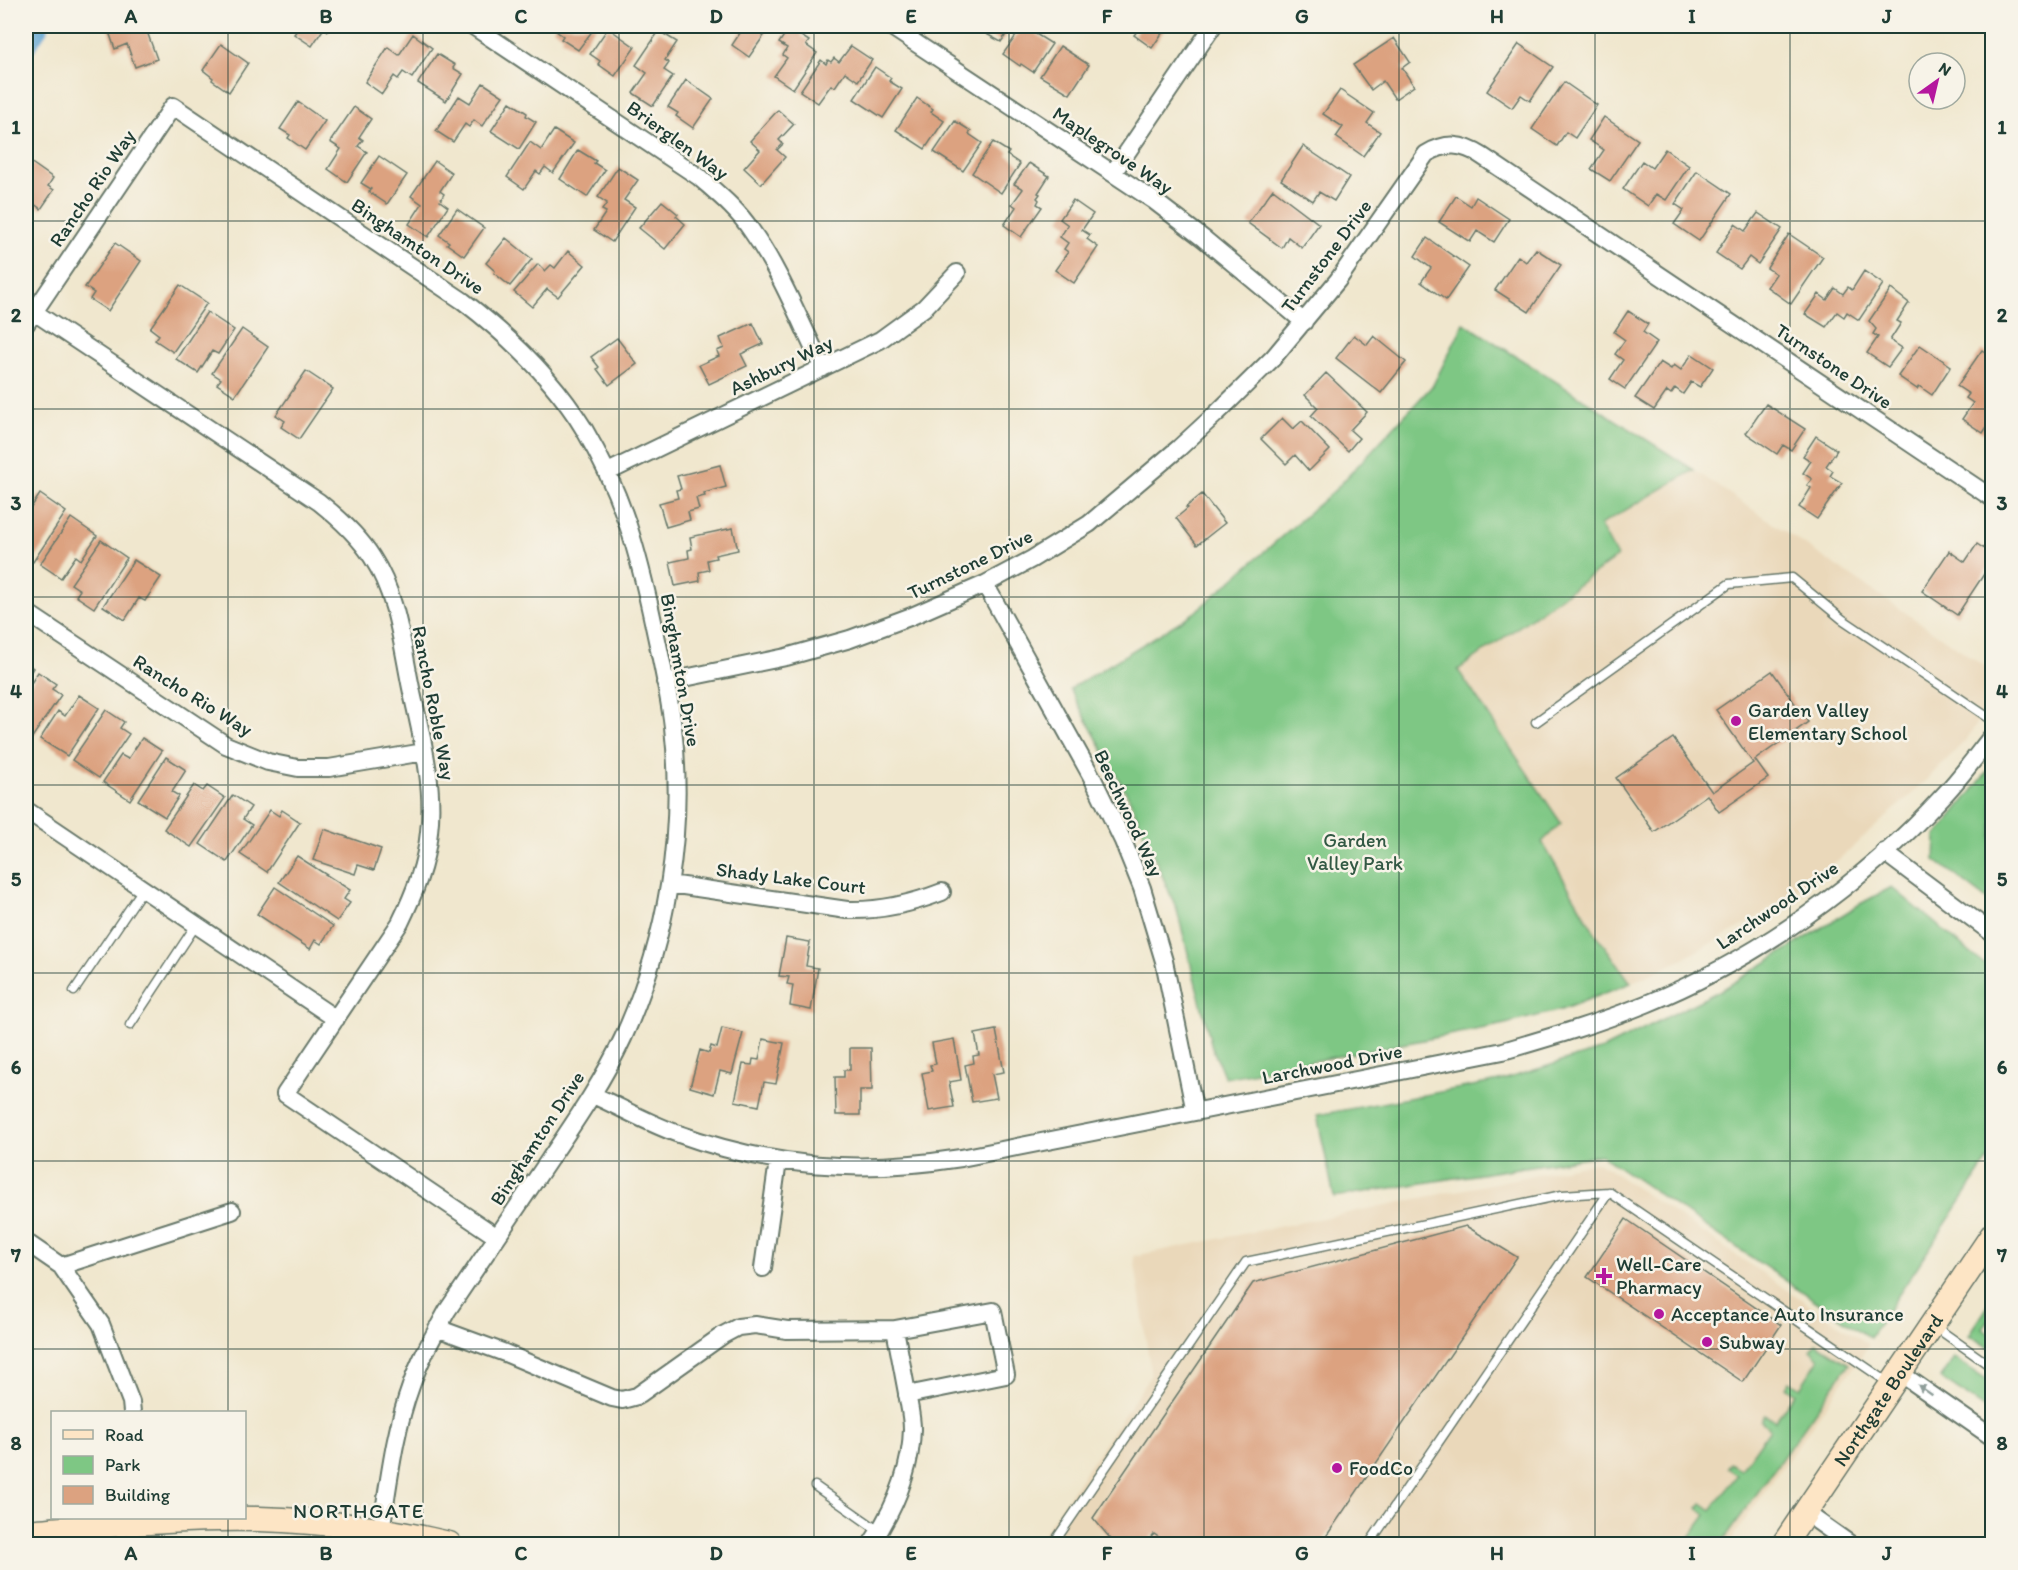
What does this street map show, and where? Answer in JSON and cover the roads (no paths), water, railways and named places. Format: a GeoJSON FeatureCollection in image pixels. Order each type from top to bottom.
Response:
{"type":"FeatureCollection","features":[{"type":"Feature","properties":{"kind":"main road","name":"Northgate Boulevard"},"geometry":{"type":"LineString","coordinates":[[1784,1545],[1992,1236]]}},
{"type":"Feature","properties":{"kind":"main road"},"geometry":{"type":"LineString","coordinates":[[26,1532],[144,1520],[258,1519],[323,1523],[381,1530],[449,1545]]}},
{"type":"Feature","properties":{"kind":"street","name":"Brierglen Way"},"geometry":{"type":"LineString","coordinates":[[473,26],[699,177],[731,206],[750,228],[773,265],[822,368]]}},
{"type":"Feature","properties":{"kind":"street","name":"Maplegrove Way"},"geometry":{"type":"LineString","coordinates":[[890,26],[1153,200],[1304,322]]}},
{"type":"Feature","properties":{"kind":"street"},"geometry":{"type":"LineString","coordinates":[[1113,173],[1213,26]]}},
{"type":"Feature","properties":{"kind":"street","name":"Rancho Rio Way"},"geometry":{"type":"LineString","coordinates":[[30,318],[173,106]]}},
{"type":"Feature","properties":{"kind":"street","name":"Binghamton Drive"},"geometry":{"type":"LineString","coordinates":[[173,106],[463,301],[523,352],[555,388],[582,426],[608,472],[633,534],[673,726],[676,826],[670,884],[662,926],[645,983],[622,1039],[593,1095],[437,1328],[411,1384],[405,1403],[395,1443],[381,1530]]}},
{"type":"Feature","properties":{"kind":"street","name":"Turnstone Drive"},"geometry":{"type":"LineString","coordinates":[[665,682],[786,657],[850,639],[912,616],[985,584],[1032,559],[1089,524],[1218,412],[1273,358],[1359,252],[1426,154],[1450,144],[1463,146],[1482,156],[1992,498]]}},
{"type":"Feature","properties":{"kind":"street","name":"Ashbury Way"},"geometry":{"type":"LineString","coordinates":[[608,472],[880,340],[938,295],[957,273]]}},
{"type":"Feature","properties":{"kind":"street","name":"Rancho Roble Way"},"geometry":{"type":"LineString","coordinates":[[30,318],[319,501],[354,532],[373,558],[387,586],[397,617],[424,752],[430,799],[429,832],[424,863],[414,894],[400,923],[285,1094],[497,1237]]}},
{"type":"Feature","properties":{"kind":"street","name":"Beechwood Way"},"geometry":{"type":"LineString","coordinates":[[985,584],[1093,779],[1123,841],[1142,888],[1164,961],[1195,1112]]}},
{"type":"Feature","properties":{"kind":"street","name":"Rancho Rio Way"},"geometry":{"type":"LineString","coordinates":[[26,612],[226,745],[268,762],[298,768],[329,768],[424,752]]}},
{"type":"Feature","properties":{"kind":"street","name":"Larchwood Drive"},"geometry":{"type":"LineString","coordinates":[[593,1095],[674,1132],[725,1149],[778,1161],[831,1167],[884,1167],[920,1165],[1503,1051],[1576,1030],[1637,1008],[1703,978],[1755,948],[1806,915],[1855,878],[1944,795],[1990,743]]}},
{"type":"Feature","properties":{"kind":"street"},"geometry":{"type":"LineString","coordinates":[[26,810],[336,1019]]}},
{"type":"Feature","properties":{"kind":"street"},"geometry":{"type":"LineString","coordinates":[[1884,852],[1992,933]]}},
{"type":"Feature","properties":{"kind":"street","name":"Shady Lake Court"},"geometry":{"type":"LineString","coordinates":[[670,884],[864,911],[916,902],[942,892]]}},
{"type":"Feature","properties":{"kind":"street"},"geometry":{"type":"LineString","coordinates":[[763,1268],[778,1161]]}},
{"type":"Feature","properties":{"kind":"street"},"geometry":{"type":"LineString","coordinates":[[62,1266],[232,1211]]}},
{"type":"Feature","properties":{"kind":"street"},"geometry":{"type":"LineString","coordinates":[[26,1242],[62,1266],[101,1323],[131,1402],[132,1411]]}},
{"type":"Feature","properties":{"kind":"street"},"geometry":{"type":"LineString","coordinates":[[437,1328],[622,1400],[637,1396],[723,1335],[738,1327],[754,1325],[787,1330],[895,1329],[993,1311],[1006,1375],[907,1395]]}},
{"type":"Feature","properties":{"kind":"street"},"geometry":{"type":"LineString","coordinates":[[875,1538],[898,1497],[910,1453],[912,1428],[895,1329]]}},
{"type":"Feature","properties":{"kind":"street"},"geometry":{"type":"LineString","coordinates":[[1896,1379],[1992,1437]]}},
{"type":"Feature","properties":{"kind":"street"},"geometry":{"type":"LineString","coordinates":[[1806,1513],[1850,1545]]}},
{"type":"Feature","properties":{"kind":"lane"},"geometry":{"type":"LineString","coordinates":[[1536,722],[1729,584],[1792,578],[1842,619],[1992,720]]}},
{"type":"Feature","properties":{"kind":"lane"},"geometry":{"type":"LineString","coordinates":[[74,990],[143,890]]}},
{"type":"Feature","properties":{"kind":"lane"},"geometry":{"type":"LineString","coordinates":[[130,1025],[196,925]]}},
{"type":"Feature","properties":{"kind":"lane"},"geometry":{"type":"LineString","coordinates":[[1369,1545],[1610,1192]]}},
{"type":"Feature","properties":{"kind":"lane"},"geometry":{"type":"LineString","coordinates":[[1053,1545],[1246,1262],[1562,1195],[1610,1192],[1896,1379]]}},
{"type":"Feature","properties":{"kind":"lane"},"geometry":{"type":"LineString","coordinates":[[1932,1325],[1992,1367]]}},
{"type":"Feature","properties":{"kind":"lane"},"geometry":{"type":"LineString","coordinates":[[815,1486],[875,1538]]}},
{"type":"Feature","properties":{"kind":"waterway"},"geometry":{"type":"LineString","coordinates":[[26,44],[38,26]]}},
{"type":"Feature","properties":{"kind":"place","name":"Garden Valley Elementary School"},"geometry":{"type":"Point","coordinates":[1736,721]}},
{"type":"Feature","properties":{"kind":"place","name":"Well-Care Pharmacy"},"geometry":{"type":"Point","coordinates":[1604,1276]}},
{"type":"Feature","properties":{"kind":"place","name":"Acceptance Auto Insurance"},"geometry":{"type":"Point","coordinates":[1659,1314]}},
{"type":"Feature","properties":{"kind":"place","name":"Subway"},"geometry":{"type":"Point","coordinates":[1707,1342]}},
{"type":"Feature","properties":{"kind":"place","name":"FoodCo"},"geometry":{"type":"Point","coordinates":[1337,1468]}},
{"type":"Feature","properties":{"kind":"district","name":"NORTHGATE"},"geometry":{"type":"Point","coordinates":[359,1510]}},
{"type":"Feature","properties":{"kind":"park label","name":"Garden Valley Park"},"geometry":{"type":"Point","coordinates":[1355,852]}}]}
